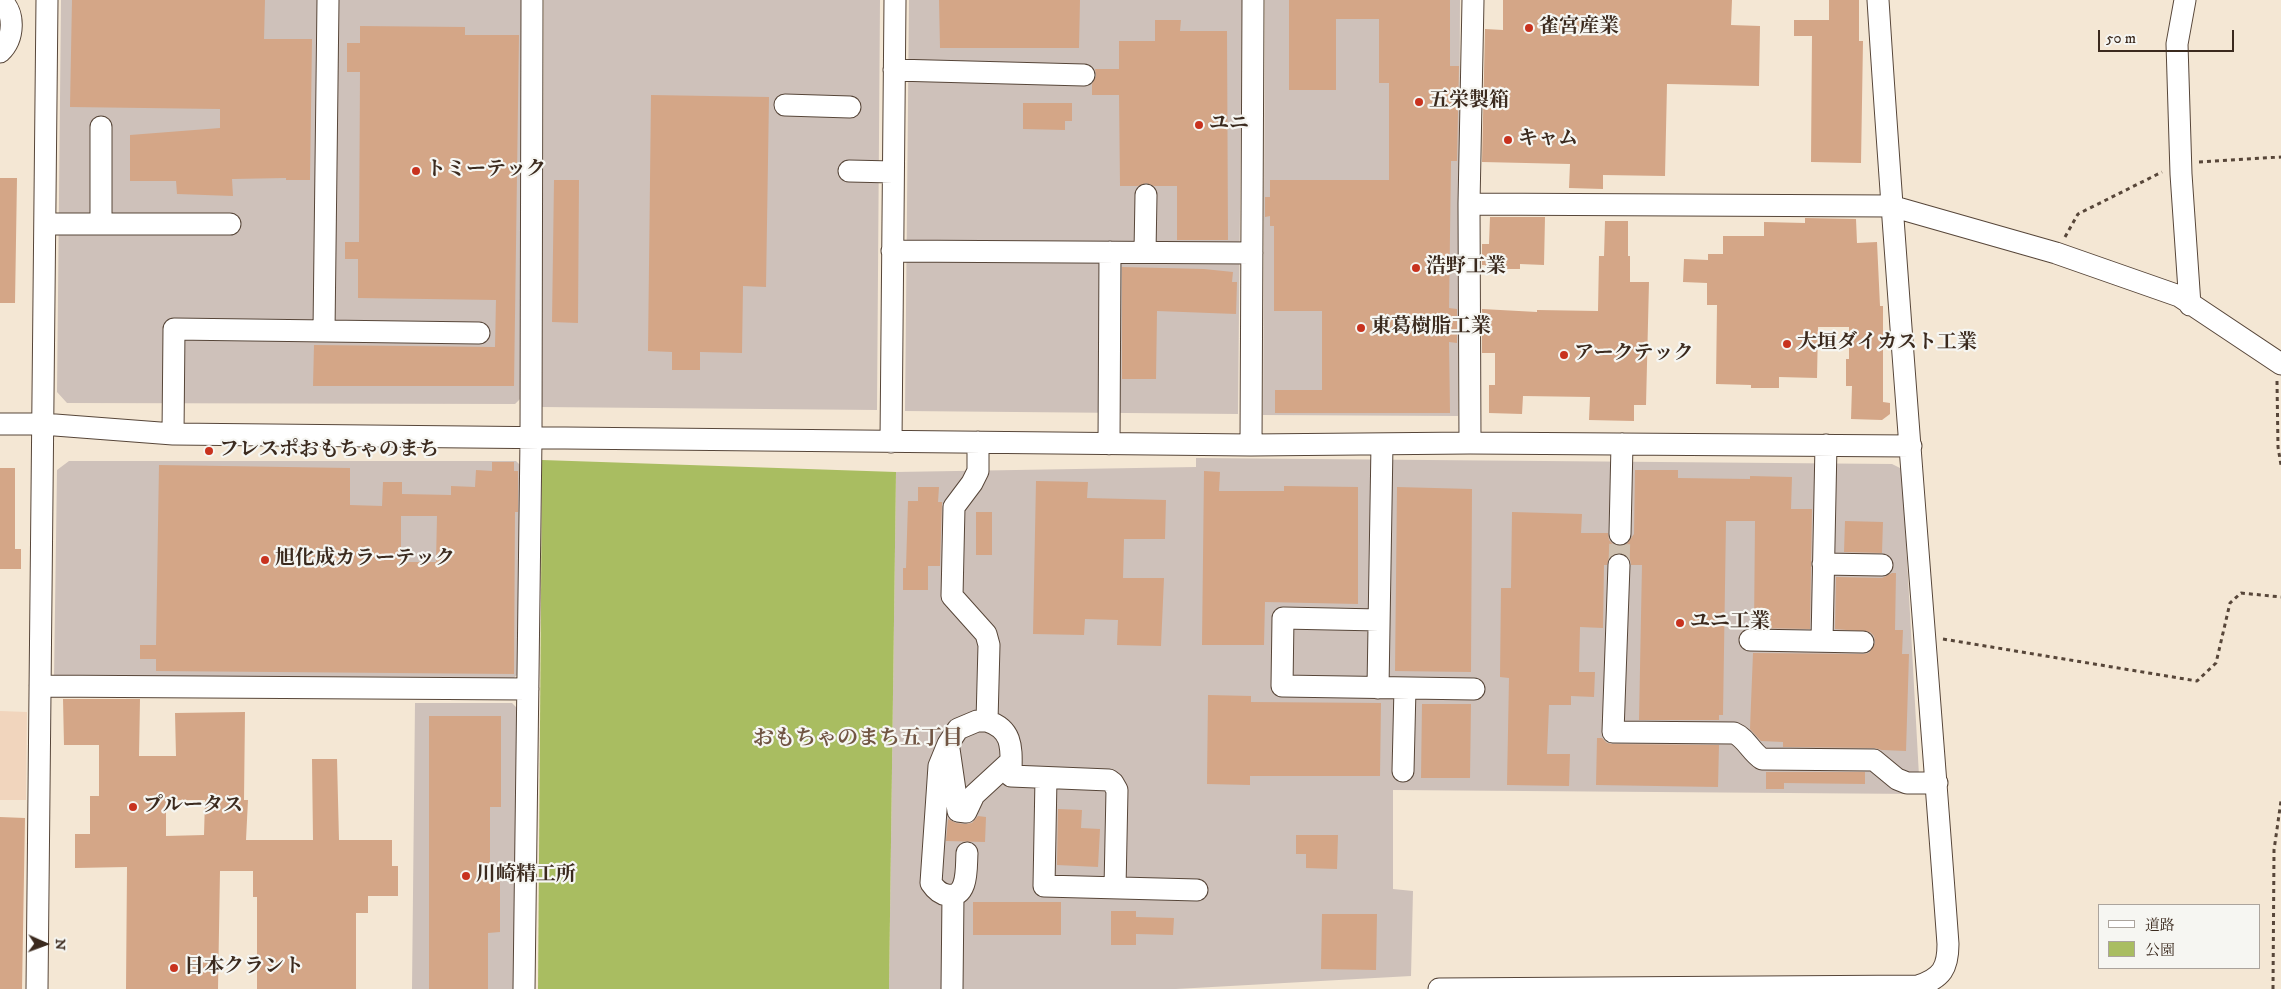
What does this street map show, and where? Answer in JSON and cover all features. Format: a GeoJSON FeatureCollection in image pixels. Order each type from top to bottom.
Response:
{"type":"FeatureCollection","features":[{"type":"Feature","properties":{"kind":"street"},"geometry":{"type":"LineString","coordinates":[[0,0],[9,10],[11,27],[8,43],[0,52]]}},
{"type":"Feature","properties":{"kind":"street"},"geometry":{"type":"LineString","coordinates":[[37,989],[47,0]]}},
{"type":"Feature","properties":{"kind":"street"},"geometry":{"type":"LineString","coordinates":[[324,330],[328,0]]}},
{"type":"Feature","properties":{"kind":"street"},"geometry":{"type":"LineString","coordinates":[[524,989],[531,438],[532,0]]}},
{"type":"Feature","properties":{"kind":"street"},"geometry":{"type":"LineString","coordinates":[[891,442],[895,0]]}},
{"type":"Feature","properties":{"kind":"street"},"geometry":{"type":"LineString","coordinates":[[1251,445],[1253,0]]}},
{"type":"Feature","properties":{"kind":"street"},"geometry":{"type":"LineString","coordinates":[[1470,443],[1469,204],[1472,0]]}},
{"type":"Feature","properties":{"kind":"street"},"geometry":{"type":"LineString","coordinates":[[1439,989],[1918,986],[1933,981],[1941,973],[1948,960],[1926,636],[1891,206],[1878,0]]}},
{"type":"Feature","properties":{"kind":"street"},"geometry":{"type":"LineString","coordinates":[[2185,0],[2176,44],[2180,162],[2190,305]]}},
{"type":"Feature","properties":{"kind":"street"},"geometry":{"type":"LineString","coordinates":[[894,70],[1084,75]]}},
{"type":"Feature","properties":{"kind":"street"},"geometry":{"type":"LineString","coordinates":[[785,106],[850,106]]}},
{"type":"Feature","properties":{"kind":"street"},"geometry":{"type":"LineString","coordinates":[[101,127],[101,224]]}},
{"type":"Feature","properties":{"kind":"street"},"geometry":{"type":"LineString","coordinates":[[849,171],[893,172]]}},
{"type":"Feature","properties":{"kind":"street"},"geometry":{"type":"LineString","coordinates":[[1146,195],[1146,252]]}},
{"type":"Feature","properties":{"kind":"street"},"geometry":{"type":"LineString","coordinates":[[1469,204],[1891,206],[2056,253],[2179,296],[2279,363]]}},
{"type":"Feature","properties":{"kind":"street"},"geometry":{"type":"LineString","coordinates":[[45,224],[230,224]]}},
{"type":"Feature","properties":{"kind":"street"},"geometry":{"type":"LineString","coordinates":[[892,251],[1252,252]]}},
{"type":"Feature","properties":{"kind":"street"},"geometry":{"type":"LineString","coordinates":[[1109,444],[1110,252]]}},
{"type":"Feature","properties":{"kind":"street"},"geometry":{"type":"LineString","coordinates":[[173,434],[174,329],[479,332]]}},
{"type":"Feature","properties":{"kind":"street"},"geometry":{"type":"LineString","coordinates":[[0,424],[42,424],[173,434],[1251,445],[1470,443],[1911,446]]}},
{"type":"Feature","properties":{"kind":"street"},"geometry":{"type":"LineString","coordinates":[[978,442],[978,471],[972,483],[954,507],[952,596],[986,634],[989,645],[987,721]]}},
{"type":"Feature","properties":{"kind":"street"},"geometry":{"type":"LineString","coordinates":[[1378,688],[1382,444]]}},
{"type":"Feature","properties":{"kind":"street"},"geometry":{"type":"LineString","coordinates":[[1620,534],[1622,444]]}},
{"type":"Feature","properties":{"kind":"street"},"geometry":{"type":"LineString","coordinates":[[1822,641],[1826,445]]}},
{"type":"Feature","properties":{"kind":"street"},"geometry":{"type":"LineString","coordinates":[[1823,564],[1882,565]]}},
{"type":"Feature","properties":{"kind":"street"},"geometry":{"type":"LineString","coordinates":[[1619,565],[1613,732],[1734,733],[1741,736],[1753,753],[1762,759],[1874,760],[1897,779],[1907,783],[1937,783]]}},
{"type":"Feature","properties":{"kind":"street"},"geometry":{"type":"LineString","coordinates":[[1379,620],[1283,618],[1282,686],[1474,690]]}},
{"type":"Feature","properties":{"kind":"street"},"geometry":{"type":"LineString","coordinates":[[1750,640],[1862,642]]}},
{"type":"Feature","properties":{"kind":"street"},"geometry":{"type":"LineString","coordinates":[[40,686],[528,689]]}},
{"type":"Feature","properties":{"kind":"street"},"geometry":{"type":"LineString","coordinates":[[1403,771],[1405,688]]}},
{"type":"Feature","properties":{"kind":"street"},"geometry":{"type":"LineString","coordinates":[[967,853],[965,883],[961,890],[953,895],[945,895],[935,889],[931,883],[939,766],[948,744],[958,729],[977,721],[987,721],[997,724],[1006,732],[1010,745],[1011,776],[1109,780],[1113,783],[1117,790],[1115,888]]}},
{"type":"Feature","properties":{"kind":"street"},"geometry":{"type":"LineString","coordinates":[[948,744],[958,811],[966,812],[974,795],[1011,761]]}},
{"type":"Feature","properties":{"kind":"street"},"geometry":{"type":"LineString","coordinates":[[1046,778],[1044,886],[1197,890]]}},
{"type":"Feature","properties":{"kind":"street"},"geometry":{"type":"LineString","coordinates":[[952,989],[953,895]]}},
{"type":"Feature","properties":{"kind":"path"},"geometry":{"type":"LineString","coordinates":[[2056,253],[2078,214],[2180,162],[2281,157]]}},
{"type":"Feature","properties":{"kind":"path"},"geometry":{"type":"LineString","coordinates":[[2279,363],[2278,447],[2281,465]]}},
{"type":"Feature","properties":{"kind":"path"},"geometry":{"type":"LineString","coordinates":[[1926,636],[2197,681],[2216,663],[2230,603],[2241,593],[2281,597]]}},
{"type":"Feature","properties":{"kind":"path"},"geometry":{"type":"LineString","coordinates":[[2272,989],[2274,857],[2281,801]]}},
{"type":"Feature","properties":{"kind":"path"},"geometry":{"type":"LineString","coordinates":[[2274,857],[2281,856]]}},
{"type":"Feature","properties":{"kind":"shaded area","name":"トミーテック"},"geometry":{"type":"Polygon","coordinates":[[[61,0],[523,0],[522,397],[515,404],[67,403],[57,392],[61,0]]]}},
{"type":"Feature","properties":{"kind":"shaded area"},"geometry":{"type":"Polygon","coordinates":[[[544,0],[880,0],[877,410],[542,407],[544,0]]]}},
{"type":"Feature","properties":{"kind":"shaded area","name":"ユニ"},"geometry":{"type":"Polygon","coordinates":[[[909,0],[1242,0],[1238,414],[905,411],[909,0]]]}},
{"type":"Feature","properties":{"kind":"shaded area"},"geometry":{"type":"Polygon","coordinates":[[[1265,0],[1460,0],[1458,416],[1263,415],[1265,0]]]}},
{"type":"Feature","properties":{"kind":"shaded area"},"geometry":{"type":"Polygon","coordinates":[[[1196,458],[1892,464],[1902,469],[1920,794],[1393,790],[1393,889],[1413,891],[1411,976],[1176,989],[889,989],[896,472],[1196,467],[1196,458]]]}},
{"type":"Feature","properties":{"kind":"shaded area","name":"旭化成カラーテック"},"geometry":{"type":"Polygon","coordinates":[[[69,461],[516,461],[520,465],[517,675],[504,687],[54,678],[57,470],[69,461]]]}},
{"type":"Feature","properties":{"kind":"shaded area","name":"川崎精工所"},"geometry":{"type":"Polygon","coordinates":[[[415,703],[512,703],[517,708],[516,989],[412,989],[415,703]]]}},
{"type":"Feature","properties":{"kind":"shaded area"},"geometry":{"type":"Polygon","coordinates":[[[0,711],[27,712],[26,800],[0,800],[0,711]]]}},
{"type":"Feature","properties":{"kind":"green space"},"geometry":{"type":"Polygon","coordinates":[[[542,460],[896,472],[889,989],[538,989],[542,460]]]}},
{"type":"Feature","properties":{"kind":"building"},"geometry":{"type":"Polygon","coordinates":[[[72,0],[265,0],[264,39],[312,39],[310,180],[286,180],[286,178],[232,179],[233,196],[177,194],[176,181],[130,181],[130,135],[220,128],[220,109],[70,107],[72,0]]]}},
{"type":"Feature","properties":{"kind":"building"},"geometry":{"type":"Polygon","coordinates":[[[939,0],[1080,0],[1079,48],[940,48],[939,0]]]}},
{"type":"Feature","properties":{"kind":"building"},"geometry":{"type":"Polygon","coordinates":[[[1289,0],[1450,0],[1450,66],[1459,66],[1457,161],[1451,161],[1449,308],[1457,309],[1457,343],[1449,342],[1450,413],[1275,413],[1275,390],[1322,390],[1322,311],[1274,311],[1274,226],[1270,226],[1270,216],[1265,217],[1265,197],[1270,197],[1270,180],[1389,180],[1389,83],[1379,83],[1379,19],[1336,19],[1336,90],[1289,90],[1289,0]]]}},
{"type":"Feature","properties":{"kind":"building"},"geometry":{"type":"Polygon","coordinates":[[[1503,0],[1732,0],[1731,25],[1760,26],[1759,86],[1667,84],[1665,176],[1603,175],[1603,189],[1569,188],[1570,164],[1482,162],[1485,29],[1503,30],[1503,0]]]}},
{"type":"Feature","properties":{"kind":"building"},"geometry":{"type":"Polygon","coordinates":[[[1829,0],[1859,0],[1859,41],[1863,41],[1861,163],[1811,162],[1812,36],[1794,36],[1794,20],[1829,20],[1829,0]]]}},
{"type":"Feature","properties":{"kind":"building"},"geometry":{"type":"Polygon","coordinates":[[[1155,20],[1181,20],[1180,31],[1227,31],[1228,240],[1177,240],[1177,186],[1154,186],[1146,183],[1138,186],[1120,186],[1119,95],[1092,95],[1092,84],[1096,76],[1095,69],[1119,69],[1119,41],[1155,41],[1155,20]]]}},
{"type":"Feature","properties":{"kind":"building"},"geometry":{"type":"Polygon","coordinates":[[[360,26],[465,27],[465,35],[519,35],[514,386],[313,386],[314,345],[495,347],[496,300],[358,298],[358,259],[345,259],[345,242],[359,242],[360,72],[347,72],[347,43],[360,43],[360,26]]]}},
{"type":"Feature","properties":{"kind":"building"},"geometry":{"type":"Polygon","coordinates":[[[651,95],[769,97],[766,287],[743,286],[742,353],[700,352],[700,370],[672,370],[672,352],[648,351],[651,95]]]}},
{"type":"Feature","properties":{"kind":"building"},"geometry":{"type":"Polygon","coordinates":[[[1023,103],[1072,103],[1072,121],[1065,121],[1065,130],[1023,129],[1023,103]]]}},
{"type":"Feature","properties":{"kind":"building"},"geometry":{"type":"Polygon","coordinates":[[[0,178],[17,178],[15,303],[0,303],[0,178]]]}},
{"type":"Feature","properties":{"kind":"building"},"geometry":{"type":"Polygon","coordinates":[[[554,180],[579,180],[578,323],[552,322],[554,180]]]}},
{"type":"Feature","properties":{"kind":"building"},"geometry":{"type":"Polygon","coordinates":[[[1490,217],[1545,217],[1544,265],[1520,264],[1520,269],[1485,269],[1485,265],[1482,265],[1482,244],[1489,244],[1490,217]]]}},
{"type":"Feature","properties":{"kind":"building"},"geometry":{"type":"Polygon","coordinates":[[[1805,218],[1856,219],[1857,243],[1877,242],[1880,306],[1883,306],[1883,402],[1890,403],[1890,414],[1882,420],[1851,419],[1852,386],[1846,386],[1846,359],[1849,359],[1849,327],[1818,327],[1817,378],[1779,377],[1779,388],[1751,388],[1751,385],[1716,384],[1717,305],[1707,305],[1707,283],[1683,282],[1684,259],[1708,260],[1708,254],[1723,254],[1723,236],[1764,236],[1764,222],[1805,223],[1805,218]]]}},
{"type":"Feature","properties":{"kind":"building"},"geometry":{"type":"Polygon","coordinates":[[[1605,221],[1628,221],[1630,282],[1649,282],[1646,405],[1634,405],[1634,421],[1589,420],[1590,397],[1523,396],[1522,414],[1489,413],[1489,385],[1495,385],[1495,353],[1482,353],[1482,309],[1537,312],[1537,310],[1598,311],[1599,256],[1604,256],[1605,221]]]}},
{"type":"Feature","properties":{"kind":"building"},"geometry":{"type":"Polygon","coordinates":[[[1122,267],[1204,269],[1233,272],[1232,282],[1237,282],[1236,314],[1157,311],[1156,379],[1122,379],[1122,267]]]}},
{"type":"Feature","properties":{"kind":"building","name":"旭化成カラーテック"},"geometry":{"type":"Polygon","coordinates":[[[492,462],[514,462],[514,471],[518,471],[518,512],[515,512],[514,674],[156,671],[156,659],[140,659],[140,645],[156,645],[159,465],[350,468],[350,505],[382,506],[383,482],[402,482],[402,494],[451,495],[451,486],[475,487],[476,470],[492,471],[492,462]],[[401,516],[401,562],[436,562],[437,516],[401,516]]]}},
{"type":"Feature","properties":{"kind":"building"},"geometry":{"type":"Polygon","coordinates":[[[0,468],[15,468],[15,549],[21,549],[21,569],[0,569],[0,468]]]}},
{"type":"Feature","properties":{"kind":"building"},"geometry":{"type":"Polygon","coordinates":[[[1635,470],[1678,470],[1678,478],[1750,479],[1750,476],[1792,477],[1791,509],[1812,509],[1810,629],[1754,628],[1755,521],[1726,521],[1723,715],[1719,715],[1719,720],[1639,720],[1642,565],[1631,565],[1630,559],[1625,554],[1614,554],[1609,558],[1607,565],[1604,565],[1603,628],[1580,627],[1579,672],[1595,672],[1594,697],[1571,696],[1571,705],[1549,705],[1547,754],[1570,754],[1569,786],[1507,785],[1509,678],[1500,677],[1501,588],[1511,588],[1512,512],[1582,514],[1581,533],[1608,533],[1609,540],[1613,544],[1619,546],[1626,545],[1634,534],[1635,470]]]}},
{"type":"Feature","properties":{"kind":"building"},"geometry":{"type":"Polygon","coordinates":[[[1204,471],[1220,472],[1219,491],[1284,491],[1284,486],[1358,487],[1358,604],[1265,602],[1264,645],[1202,645],[1204,471]]]}},
{"type":"Feature","properties":{"kind":"building"},"geometry":{"type":"Polygon","coordinates":[[[1036,481],[1088,482],[1087,498],[1166,500],[1165,539],[1124,539],[1123,578],[1164,578],[1161,646],[1117,645],[1118,620],[1085,619],[1084,635],[1033,634],[1036,481]]]}},
{"type":"Feature","properties":{"kind":"building"},"geometry":{"type":"Polygon","coordinates":[[[918,487],[939,487],[938,502],[942,502],[940,566],[928,566],[928,590],[903,590],[903,568],[906,568],[908,501],[918,501],[918,487]]]}},
{"type":"Feature","properties":{"kind":"building"},"geometry":{"type":"Polygon","coordinates":[[[1397,487],[1472,489],[1471,672],[1395,671],[1397,487]]]}},
{"type":"Feature","properties":{"kind":"building"},"geometry":{"type":"Polygon","coordinates":[[[976,512],[992,512],[992,555],[976,555],[976,512]]]}},
{"type":"Feature","properties":{"kind":"building"},"geometry":{"type":"Polygon","coordinates":[[[1845,521],[1883,522],[1882,553],[1844,552],[1845,521]]]}},
{"type":"Feature","properties":{"kind":"building"},"geometry":{"type":"Polygon","coordinates":[[[1896,573],[1895,630],[1903,630],[1902,654],[1909,654],[1906,751],[1874,748],[1783,747],[1783,742],[1761,741],[1750,729],[1753,653],[1869,653],[1875,643],[1874,636],[1870,632],[1835,629],[1836,577],[1882,578],[1896,573]]]}},
{"type":"Feature","properties":{"kind":"building"},"geometry":{"type":"Polygon","coordinates":[[[1208,695],[1251,696],[1251,702],[1381,703],[1380,776],[1250,776],[1250,785],[1207,784],[1208,695]]]}},
{"type":"Feature","properties":{"kind":"building"},"geometry":{"type":"Polygon","coordinates":[[[63,699],[140,699],[139,756],[176,756],[175,713],[245,712],[244,800],[248,800],[246,840],[313,840],[312,759],[337,759],[339,840],[392,840],[392,866],[398,866],[398,896],[368,896],[368,913],[356,913],[356,989],[257,989],[257,897],[253,897],[253,871],[220,871],[218,989],[126,989],[127,867],[75,868],[75,834],[90,834],[90,796],[99,796],[99,745],[64,745],[63,699]],[[166,800],[166,836],[204,835],[205,800],[166,800]]]}},
{"type":"Feature","properties":{"kind":"building"},"geometry":{"type":"Polygon","coordinates":[[[1422,704],[1471,704],[1470,778],[1421,778],[1422,704]]]}},
{"type":"Feature","properties":{"kind":"building","name":"川崎精工所"},"geometry":{"type":"Polygon","coordinates":[[[429,716],[501,716],[501,807],[490,807],[490,880],[500,880],[500,932],[488,933],[488,989],[429,989],[429,716]]]}},
{"type":"Feature","properties":{"kind":"building"},"geometry":{"type":"Polygon","coordinates":[[[1597,738],[1602,738],[1607,743],[1613,744],[1719,745],[1718,787],[1596,785],[1597,738]]]}},
{"type":"Feature","properties":{"kind":"building"},"geometry":{"type":"Polygon","coordinates":[[[1766,772],[1865,772],[1865,784],[1784,783],[1784,789],[1766,789],[1766,772]]]}},
{"type":"Feature","properties":{"kind":"building"},"geometry":{"type":"Polygon","coordinates":[[[1058,809],[1082,810],[1081,828],[1100,829],[1098,867],[1057,865],[1058,809]]]}},
{"type":"Feature","properties":{"kind":"building"},"geometry":{"type":"Polygon","coordinates":[[[978,816],[986,817],[985,842],[946,841],[948,819],[956,823],[965,824],[972,823],[978,816]]]}},
{"type":"Feature","properties":{"kind":"building"},"geometry":{"type":"Polygon","coordinates":[[[0,817],[25,818],[22,989],[0,989],[0,817]]]}},
{"type":"Feature","properties":{"kind":"building"},"geometry":{"type":"Polygon","coordinates":[[[1296,835],[1338,835],[1337,869],[1306,868],[1306,854],[1296,854],[1296,835]]]}},
{"type":"Feature","properties":{"kind":"building"},"geometry":{"type":"Polygon","coordinates":[[[973,902],[1061,902],[1061,935],[973,935],[973,902]]]}},
{"type":"Feature","properties":{"kind":"building"},"geometry":{"type":"Polygon","coordinates":[[[1111,911],[1136,911],[1136,917],[1174,918],[1173,935],[1136,934],[1136,945],[1111,945],[1111,911]]]}},
{"type":"Feature","properties":{"kind":"building"},"geometry":{"type":"Polygon","coordinates":[[[1322,914],[1377,914],[1376,970],[1321,969],[1322,914]]]}},
{"type":"Feature","properties":{"kind":"tunnel"},"geometry":{"type":"LineString","coordinates":[[1619,565],[1620,534]]}},
{"type":"Feature","properties":{"kind":"place","name":"雀宮産業"},"geometry":{"type":"Point","coordinates":[1529,28]}},
{"type":"Feature","properties":{"kind":"place","name":"五栄製箱"},"geometry":{"type":"Point","coordinates":[1419,102]}},
{"type":"Feature","properties":{"kind":"place","name":"ユニ"},"geometry":{"type":"Point","coordinates":[1199,125]}},
{"type":"Feature","properties":{"kind":"place","name":"キャム"},"geometry":{"type":"Point","coordinates":[1508,140]}},
{"type":"Feature","properties":{"kind":"place","name":"トミーテック"},"geometry":{"type":"Point","coordinates":[416,171]}},
{"type":"Feature","properties":{"kind":"place","name":"浩野工業"},"geometry":{"type":"Point","coordinates":[1416,268]}},
{"type":"Feature","properties":{"kind":"place","name":"東葛樹脂工業"},"geometry":{"type":"Point","coordinates":[1361,328]}},
{"type":"Feature","properties":{"kind":"place","name":"大垣ダイカスト工業"},"geometry":{"type":"Point","coordinates":[1787,344]}},
{"type":"Feature","properties":{"kind":"place","name":"アークテック"},"geometry":{"type":"Point","coordinates":[1564,355]}},
{"type":"Feature","properties":{"kind":"place","name":"フレスポおもちゃのまち"},"geometry":{"type":"Point","coordinates":[209,451]}},
{"type":"Feature","properties":{"kind":"place","name":"旭化成カラーテック"},"geometry":{"type":"Point","coordinates":[265,560]}},
{"type":"Feature","properties":{"kind":"place","name":"ユニ工業"},"geometry":{"type":"Point","coordinates":[1680,623]}},
{"type":"Feature","properties":{"kind":"place","name":"プルータス"},"geometry":{"type":"Point","coordinates":[133,807]}},
{"type":"Feature","properties":{"kind":"place","name":"川崎精工所"},"geometry":{"type":"Point","coordinates":[466,876]}},
{"type":"Feature","properties":{"kind":"place","name":"日本クラント"},"geometry":{"type":"Point","coordinates":[174,968]}},
{"type":"Feature","properties":{"kind":"district","name":"おもちゃのまち五丁目"},"geometry":{"type":"Point","coordinates":[858,740]}}]}
